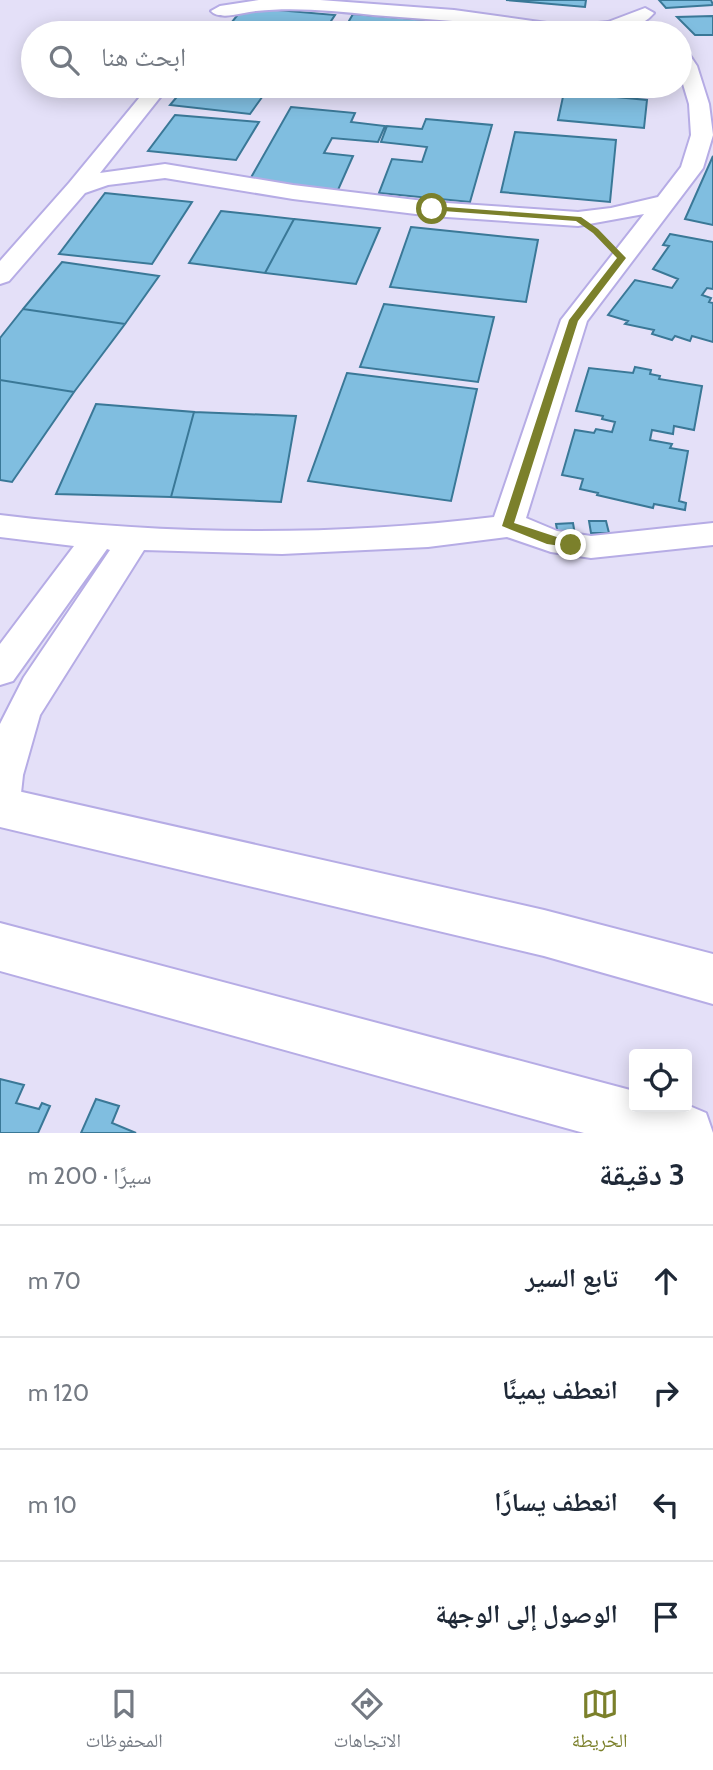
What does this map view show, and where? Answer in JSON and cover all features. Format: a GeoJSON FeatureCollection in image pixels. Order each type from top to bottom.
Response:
{"type":"FeatureCollection","features":[{"type":"Feature","properties":{"kind":"street"},"geometry":{"type":"LineString","coordinates":[[212,21],[224,5],[265,1],[481,21]]}},
{"type":"Feature","properties":{"kind":"street"},"geometry":{"type":"LineString","coordinates":[[508,526],[574,320],[692,168],[702,135],[699,104],[692,86]]}},
{"type":"Feature","properties":{"kind":"street"},"geometry":{"type":"LineString","coordinates":[[0,276],[77,188],[130,145],[153,98]]}},
{"type":"Feature","properties":{"kind":"street"},"geometry":{"type":"LineString","coordinates":[[130,145],[165,171]]}},
{"type":"Feature","properties":{"kind":"street"},"geometry":{"type":"LineString","coordinates":[[77,188],[105,179],[165,171],[293,192],[405,205],[578,219],[611,215],[668,201]]}},
{"type":"Feature","properties":{"kind":"street"},"geometry":{"type":"LineString","coordinates":[[578,219],[596,231],[622,258]]}},
{"type":"Feature","properties":{"kind":"street"},"geometry":{"type":"LineString","coordinates":[[0,526],[98,538],[282,543],[428,536],[508,526],[523,528],[551,541],[591,547],[713,534]]}},
{"type":"Feature","properties":{"kind":"street"},"geometry":{"type":"LineString","coordinates":[[0,671],[98,538]]}},
{"type":"Feature","properties":{"kind":"street"},"geometry":{"type":"LineString","coordinates":[[0,802],[6,765],[22,714],[135,538]]}},
{"type":"Feature","properties":{"kind":"street"},"geometry":{"type":"LineString","coordinates":[[0,807],[544,933],[713,979]]}},
{"type":"Feature","properties":{"kind":"street"},"geometry":{"type":"LineString","coordinates":[[0,947],[686,1133]]}},
{"type":"Feature","properties":{"kind":"building"},"geometry":{"type":"Polygon","coordinates":[[[506,0],[586,0],[585,7],[506,0]]]}},
{"type":"Feature","properties":{"kind":"building"},"geometry":{"type":"Polygon","coordinates":[[[659,0],[711,0],[713,5],[666,8],[659,0]]]}},
{"type":"Feature","properties":{"kind":"building"},"geometry":{"type":"Polygon","coordinates":[[[244,7],[335,15],[331,21],[233,21],[244,7]]]}},
{"type":"Feature","properties":{"kind":"building"},"geometry":{"type":"Polygon","coordinates":[[[353,14],[427,20],[427,21],[349,21],[353,14]]]}},
{"type":"Feature","properties":{"kind":"building"},"geometry":{"type":"Polygon","coordinates":[[[713,16],[713,35],[695,35],[692,32],[692,21],[681,21],[677,17],[713,16]]]}},
{"type":"Feature","properties":{"kind":"building"},"geometry":{"type":"Polygon","coordinates":[[[176,98],[261,98],[250,114],[170,105],[176,98]]]}},
{"type":"Feature","properties":{"kind":"building"},"geometry":{"type":"Polygon","coordinates":[[[563,98],[647,100],[644,128],[558,120],[563,98]]]}},
{"type":"Feature","properties":{"kind":"building"},"geometry":{"type":"Polygon","coordinates":[[[291,107],[355,113],[351,122],[385,126],[378,142],[332,138],[324,153],[353,156],[338,190],[249,181],[291,107]]]}},
{"type":"Feature","properties":{"kind":"building"},"geometry":{"type":"Polygon","coordinates":[[[175,115],[259,122],[236,160],[148,151],[175,115]]]}},
{"type":"Feature","properties":{"kind":"building"},"geometry":{"type":"Polygon","coordinates":[[[426,119],[492,125],[470,202],[379,193],[392,159],[422,162],[427,147],[381,142],[387,126],[422,129],[426,119]]]}},
{"type":"Feature","properties":{"kind":"building"},"geometry":{"type":"Polygon","coordinates":[[[515,132],[616,140],[610,202],[501,192],[515,132]]]}},
{"type":"Feature","properties":{"kind":"building"},"geometry":{"type":"Polygon","coordinates":[[[713,156],[713,225],[685,219],[713,156]]]}},
{"type":"Feature","properties":{"kind":"building"},"geometry":{"type":"Polygon","coordinates":[[[105,193],[192,202],[152,264],[59,254],[105,193]]]}},
{"type":"Feature","properties":{"kind":"building"},"geometry":{"type":"Polygon","coordinates":[[[221,211],[294,219],[265,273],[189,263],[221,211]]]}},
{"type":"Feature","properties":{"kind":"building"},"geometry":{"type":"Polygon","coordinates":[[[294,219],[380,228],[356,284],[265,273],[294,219]]]}},
{"type":"Feature","properties":{"kind":"building"},"geometry":{"type":"Polygon","coordinates":[[[411,227],[538,240],[526,302],[390,287],[411,227]]]}},
{"type":"Feature","properties":{"kind":"building"},"geometry":{"type":"Polygon","coordinates":[[[670,234],[713,242],[713,289],[707,288],[702,295],[711,298],[709,302],[713,303],[713,342],[692,336],[690,341],[675,336],[672,340],[652,334],[654,330],[625,324],[628,321],[608,315],[635,280],[672,288],[678,279],[653,269],[669,246],[663,245],[670,234]]]}},
{"type":"Feature","properties":{"kind":"building"},"geometry":{"type":"Polygon","coordinates":[[[62,262],[159,276],[125,324],[23,309],[62,262]]]}},
{"type":"Feature","properties":{"kind":"building"},"geometry":{"type":"Polygon","coordinates":[[[384,304],[494,317],[478,382],[360,367],[384,304]]]}},
{"type":"Feature","properties":{"kind":"building"},"geometry":{"type":"Polygon","coordinates":[[[23,309],[125,324],[74,392],[0,380],[0,338],[23,309]]]}},
{"type":"Feature","properties":{"kind":"building"},"geometry":{"type":"Polygon","coordinates":[[[635,367],[651,370],[650,374],[660,376],[659,379],[702,386],[694,430],[674,426],[673,434],[652,430],[650,440],[672,444],[670,448],[688,451],[679,501],[686,503],[685,510],[654,504],[653,508],[597,495],[598,493],[580,489],[583,479],[562,475],[575,430],[594,433],[596,429],[612,432],[615,422],[602,419],[603,416],[576,411],[589,368],[633,373],[635,367]]]}},
{"type":"Feature","properties":{"kind":"building"},"geometry":{"type":"Polygon","coordinates":[[[347,373],[477,389],[451,501],[308,481],[347,373]]]}},
{"type":"Feature","properties":{"kind":"building"},"geometry":{"type":"Polygon","coordinates":[[[0,380],[74,392],[12,482],[0,480],[0,380]]]}},
{"type":"Feature","properties":{"kind":"building"},"geometry":{"type":"Polygon","coordinates":[[[96,404],[194,412],[171,497],[56,494],[96,404]]]}},
{"type":"Feature","properties":{"kind":"building"},"geometry":{"type":"Polygon","coordinates":[[[194,412],[296,416],[281,502],[171,497],[194,412]]]}},
{"type":"Feature","properties":{"kind":"building"},"geometry":{"type":"Polygon","coordinates":[[[589,521],[606,521],[609,533],[591,533],[589,521]]]}},
{"type":"Feature","properties":{"kind":"building"},"geometry":{"type":"Polygon","coordinates":[[[573,523],[575,535],[558,535],[556,524],[573,523]]]}},
{"type":"Feature","properties":{"kind":"building"},"geometry":{"type":"Polygon","coordinates":[[[0,1079],[24,1085],[16,1103],[39,1109],[42,1103],[50,1106],[38,1133],[0,1133],[0,1079]]]}},
{"type":"Feature","properties":{"kind":"building"},"geometry":{"type":"Polygon","coordinates":[[[96,1099],[119,1106],[112,1123],[136,1133],[81,1133],[96,1099]]]}},
{"type":"Feature","properties":{"kind":"route"},"geometry":{"type":"LineString","coordinates":[[432,209],[578,219],[596,231],[622,258],[574,320],[508,526],[523,528],[551,541],[571,545]]}}]}
